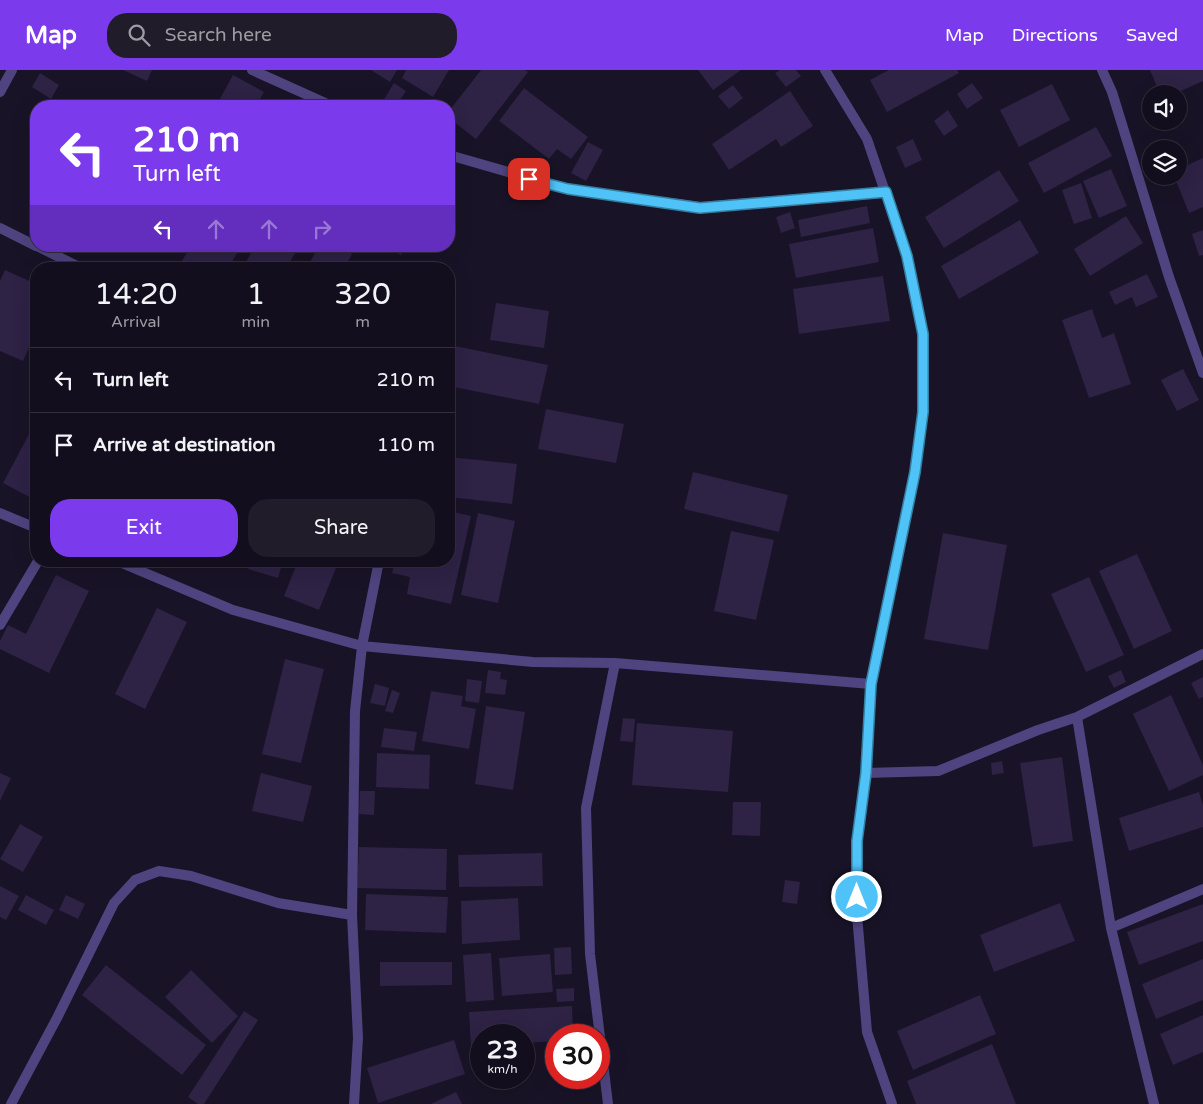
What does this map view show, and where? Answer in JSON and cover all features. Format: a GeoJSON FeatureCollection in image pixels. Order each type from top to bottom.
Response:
{"type":"FeatureCollection","features":[{"type":"Feature","properties":{"kind":"street"},"geometry":{"type":"LineString","coordinates":[[0,92],[12,70]]}},
{"type":"Feature","properties":{"kind":"street"},"geometry":{"type":"LineString","coordinates":[[252,70],[319,100]]}},
{"type":"Feature","properties":{"kind":"street"},"geometry":{"type":"LineString","coordinates":[[826,70],[867,139],[907,256],[923,334],[923,412],[915,472],[871,684],[866,773],[857,841],[857,915],[867,1032],[892,1104]]}},
{"type":"Feature","properties":{"kind":"street"},"geometry":{"type":"LineString","coordinates":[[1102,70],[1112,92],[1169,277],[1203,373]]}},
{"type":"Feature","properties":{"kind":"street"},"geometry":{"type":"LineString","coordinates":[[455,157],[568,189],[700,208],[886,192]]}},
{"type":"Feature","properties":{"kind":"street"},"geometry":{"type":"LineString","coordinates":[[0,228],[30,243]]}},
{"type":"Feature","properties":{"kind":"street"},"geometry":{"type":"LineString","coordinates":[[49,252],[69,262]]}},
{"type":"Feature","properties":{"kind":"street"},"geometry":{"type":"LineString","coordinates":[[0,513],[30,526]]}},
{"type":"Feature","properties":{"kind":"street"},"geometry":{"type":"LineString","coordinates":[[0,626],[34,567]]}},
{"type":"Feature","properties":{"kind":"street"},"geometry":{"type":"LineString","coordinates":[[130,567],[234,610],[362,646],[532,662],[615,663],[871,684]]}},
{"type":"Feature","properties":{"kind":"street"},"geometry":{"type":"LineString","coordinates":[[354,1104],[358,1038],[352,914],[355,711],[362,646],[378,567]]}},
{"type":"Feature","properties":{"kind":"street"},"geometry":{"type":"LineString","coordinates":[[866,773],[938,771],[1038,730],[1077,718],[1203,654]]}},
{"type":"Feature","properties":{"kind":"street"},"geometry":{"type":"LineString","coordinates":[[608,1104],[590,954],[586,808],[615,663]]}},
{"type":"Feature","properties":{"kind":"street"},"geometry":{"type":"LineString","coordinates":[[1077,718],[1111,928],[1154,1104]]}},
{"type":"Feature","properties":{"kind":"street"},"geometry":{"type":"LineString","coordinates":[[11,1104],[57,1018],[114,903],[134,880],[159,871],[191,876],[278,903],[352,914]]}},
{"type":"Feature","properties":{"kind":"street"},"geometry":{"type":"LineString","coordinates":[[1111,928],[1203,889]]}},
{"type":"Feature","properties":{"kind":"building"},"geometry":{"type":"Polygon","coordinates":[[[123,70],[152,70],[147,81],[123,70]]]}},
{"type":"Feature","properties":{"kind":"building"},"geometry":{"type":"Polygon","coordinates":[[[371,70],[397,70],[390,82],[371,70]]]}},
{"type":"Feature","properties":{"kind":"building"},"geometry":{"type":"Polygon","coordinates":[[[406,70],[449,70],[433,97],[402,78],[406,70]]]}},
{"type":"Feature","properties":{"kind":"building"},"geometry":{"type":"Polygon","coordinates":[[[481,70],[525,70],[528,72],[476,139],[455,123],[455,103],[481,70]]]}},
{"type":"Feature","properties":{"kind":"building"},"geometry":{"type":"Polygon","coordinates":[[[698,70],[741,70],[713,90],[698,70]]]}},
{"type":"Feature","properties":{"kind":"building"},"geometry":{"type":"Polygon","coordinates":[[[780,70],[796,70],[801,76],[786,87],[775,73],[780,70]]]}},
{"type":"Feature","properties":{"kind":"building"},"geometry":{"type":"Polygon","coordinates":[[[889,70],[957,70],[959,73],[887,112],[870,80],[889,70]]]}},
{"type":"Feature","properties":{"kind":"building"},"geometry":{"type":"Polygon","coordinates":[[[1150,70],[1203,70],[1203,81],[1187,88],[1187,85],[1156,85],[1150,70]]]}},
{"type":"Feature","properties":{"kind":"building"},"geometry":{"type":"Polygon","coordinates":[[[40,73],[59,85],[51,99],[32,87],[40,73]]]}},
{"type":"Feature","properties":{"kind":"building"},"geometry":{"type":"Polygon","coordinates":[[[233,75],[264,92],[259,100],[219,100],[233,75]]]}},
{"type":"Feature","properties":{"kind":"building"},"geometry":{"type":"Polygon","coordinates":[[[394,83],[406,91],[400,100],[384,100],[394,83]]]}},
{"type":"Feature","properties":{"kind":"building"},"geometry":{"type":"Polygon","coordinates":[[[972,83],[983,98],[967,109],[957,94],[972,83]]]}},
{"type":"Feature","properties":{"kind":"building"},"geometry":{"type":"Polygon","coordinates":[[[1052,84],[1070,120],[1019,147],[1000,110],[1052,84]]]}},
{"type":"Feature","properties":{"kind":"building"},"geometry":{"type":"Polygon","coordinates":[[[733,85],[743,98],[729,109],[718,96],[733,85]]]}},
{"type":"Feature","properties":{"kind":"building"},"geometry":{"type":"Polygon","coordinates":[[[524,88],[588,137],[571,159],[557,149],[549,159],[499,121],[524,88]]]}},
{"type":"Feature","properties":{"kind":"building"},"geometry":{"type":"Polygon","coordinates":[[[790,91],[813,126],[781,147],[776,139],[729,170],[712,144],[790,91]]]}},
{"type":"Feature","properties":{"kind":"building"},"geometry":{"type":"Polygon","coordinates":[[[948,110],[958,126],[944,136],[934,121],[948,110]]]}},
{"type":"Feature","properties":{"kind":"building"},"geometry":{"type":"Polygon","coordinates":[[[1096,127],[1112,156],[1044,193],[1028,163],[1096,127]]]}},
{"type":"Feature","properties":{"kind":"building"},"geometry":{"type":"Polygon","coordinates":[[[913,139],[922,160],[905,168],[896,147],[913,139]]]}},
{"type":"Feature","properties":{"kind":"building"},"geometry":{"type":"Polygon","coordinates":[[[588,142],[603,150],[586,181],[571,173],[588,142]]]}},
{"type":"Feature","properties":{"kind":"building"},"geometry":{"type":"Polygon","coordinates":[[[1203,158],[1203,207],[1189,213],[1178,185],[1187,185],[1187,165],[1203,158]]]}},
{"type":"Feature","properties":{"kind":"building"},"geometry":{"type":"Polygon","coordinates":[[[1111,169],[1127,206],[1099,218],[1083,181],[1111,169]]]}},
{"type":"Feature","properties":{"kind":"building"},"geometry":{"type":"Polygon","coordinates":[[[999,170],[1019,201],[944,248],[925,217],[999,170]]]}},
{"type":"Feature","properties":{"kind":"building"},"geometry":{"type":"Polygon","coordinates":[[[1081,183],[1092,218],[1074,224],[1062,190],[1081,183]]]}},
{"type":"Feature","properties":{"kind":"building"},"geometry":{"type":"Polygon","coordinates":[[[867,206],[870,223],[801,237],[798,220],[867,206]]]}},
{"type":"Feature","properties":{"kind":"building"},"geometry":{"type":"Polygon","coordinates":[[[790,212],[795,228],[781,233],[776,217],[790,212]]]}},
{"type":"Feature","properties":{"kind":"building"},"geometry":{"type":"Polygon","coordinates":[[[1126,216],[1143,243],[1090,276],[1074,249],[1126,216]]]}},
{"type":"Feature","properties":{"kind":"building"},"geometry":{"type":"Polygon","coordinates":[[[1020,220],[1039,253],[959,299],[941,266],[1020,220]]]}},
{"type":"Feature","properties":{"kind":"building"},"geometry":{"type":"Polygon","coordinates":[[[873,228],[879,262],[796,278],[789,244],[873,228]]]}},
{"type":"Feature","properties":{"kind":"building"},"geometry":{"type":"Polygon","coordinates":[[[1203,230],[1203,255],[1199,256],[1192,234],[1203,230]]]}},
{"type":"Feature","properties":{"kind":"building"},"geometry":{"type":"Polygon","coordinates":[[[187,252],[238,252],[232,262],[181,262],[187,252]]]}},
{"type":"Feature","properties":{"kind":"building"},"geometry":{"type":"Polygon","coordinates":[[[252,252],[296,252],[290,262],[246,262],[252,252]]]}},
{"type":"Feature","properties":{"kind":"building"},"geometry":{"type":"Polygon","coordinates":[[[316,252],[349,252],[352,254],[348,262],[310,262],[316,252]]]}},
{"type":"Feature","properties":{"kind":"building"},"geometry":{"type":"Polygon","coordinates":[[[5,270],[30,281],[30,345],[23,361],[0,351],[0,281],[5,270]]]}},
{"type":"Feature","properties":{"kind":"building"},"geometry":{"type":"Polygon","coordinates":[[[1147,274],[1158,297],[1136,307],[1132,297],[1115,305],[1109,292],[1147,274]]]}},
{"type":"Feature","properties":{"kind":"building"},"geometry":{"type":"Polygon","coordinates":[[[883,276],[890,321],[799,334],[793,289],[883,276]]]}},
{"type":"Feature","properties":{"kind":"building"},"geometry":{"type":"Polygon","coordinates":[[[496,303],[549,311],[544,348],[490,340],[496,303]]]}},
{"type":"Feature","properties":{"kind":"building"},"geometry":{"type":"Polygon","coordinates":[[[1092,309],[1102,338],[1114,333],[1131,384],[1089,398],[1062,320],[1092,309]]]}},
{"type":"Feature","properties":{"kind":"building"},"geometry":{"type":"Polygon","coordinates":[[[455,346],[548,365],[539,404],[455,387],[455,346]]]}},
{"type":"Feature","properties":{"kind":"building"},"geometry":{"type":"Polygon","coordinates":[[[1183,369],[1199,400],[1177,411],[1161,380],[1183,369]]]}},
{"type":"Feature","properties":{"kind":"building"},"geometry":{"type":"Polygon","coordinates":[[[546,409],[624,424],[616,463],[538,449],[546,409]]]}},
{"type":"Feature","properties":{"kind":"building"},"geometry":{"type":"Polygon","coordinates":[[[30,432],[30,497],[3,483],[30,432]]]}},
{"type":"Feature","properties":{"kind":"building"},"geometry":{"type":"Polygon","coordinates":[[[455,458],[517,464],[512,504],[455,498],[455,458]]]}},
{"type":"Feature","properties":{"kind":"building"},"geometry":{"type":"Polygon","coordinates":[[[693,472],[788,495],[779,532],[684,509],[693,472]]]}},
{"type":"Feature","properties":{"kind":"building"},"geometry":{"type":"Polygon","coordinates":[[[455,512],[471,516],[451,604],[407,594],[410,577],[392,573],[394,567],[455,567],[455,512]]]}},
{"type":"Feature","properties":{"kind":"building"},"geometry":{"type":"Polygon","coordinates":[[[478,513],[515,521],[498,603],[461,595],[478,513]]]}},
{"type":"Feature","properties":{"kind":"building"},"geometry":{"type":"Polygon","coordinates":[[[731,531],[774,540],[756,620],[714,611],[731,531]]]}},
{"type":"Feature","properties":{"kind":"building"},"geometry":{"type":"Polygon","coordinates":[[[943,533],[1007,545],[988,650],[924,639],[943,533]]]}},
{"type":"Feature","properties":{"kind":"building"},"geometry":{"type":"Polygon","coordinates":[[[1137,554],[1172,631],[1134,649],[1099,571],[1137,554]]]}},
{"type":"Feature","properties":{"kind":"building"},"geometry":{"type":"Polygon","coordinates":[[[249,567],[281,567],[278,578],[248,569],[249,567]]]}},
{"type":"Feature","properties":{"kind":"building"},"geometry":{"type":"Polygon","coordinates":[[[296,567],[336,567],[319,610],[284,596],[296,567]]]}},
{"type":"Feature","properties":{"kind":"building"},"geometry":{"type":"Polygon","coordinates":[[[56,575],[89,591],[49,673],[0,649],[0,641],[8,625],[26,634],[56,575]]]}},
{"type":"Feature","properties":{"kind":"building"},"geometry":{"type":"Polygon","coordinates":[[[1089,577],[1124,655],[1086,672],[1051,594],[1089,577]]]}},
{"type":"Feature","properties":{"kind":"building"},"geometry":{"type":"Polygon","coordinates":[[[157,608],[187,622],[145,709],[115,694],[157,608]]]}},
{"type":"Feature","properties":{"kind":"building"},"geometry":{"type":"Polygon","coordinates":[[[285,659],[324,669],[301,763],[262,754],[285,659]]]}},
{"type":"Feature","properties":{"kind":"building"},"geometry":{"type":"Polygon","coordinates":[[[488,670],[501,672],[500,679],[507,680],[505,695],[485,693],[488,670]]]}},
{"type":"Feature","properties":{"kind":"building"},"geometry":{"type":"Polygon","coordinates":[[[1121,670],[1126,682],[1114,688],[1108,676],[1121,670]]]}},
{"type":"Feature","properties":{"kind":"building"},"geometry":{"type":"Polygon","coordinates":[[[1203,677],[1203,697],[1199,699],[1191,683],[1203,677]]]}},
{"type":"Feature","properties":{"kind":"building"},"geometry":{"type":"Polygon","coordinates":[[[467,679],[482,681],[479,703],[465,701],[467,679]]]}},
{"type":"Feature","properties":{"kind":"building"},"geometry":{"type":"Polygon","coordinates":[[[375,684],[389,688],[385,706],[370,703],[375,684]]]}},
{"type":"Feature","properties":{"kind":"building"},"geometry":{"type":"Polygon","coordinates":[[[392,690],[400,693],[393,713],[385,711],[392,690]]]}},
{"type":"Feature","properties":{"kind":"building"},"geometry":{"type":"Polygon","coordinates":[[[431,691],[463,696],[461,706],[476,709],[469,749],[422,741],[431,691]]]}},
{"type":"Feature","properties":{"kind":"building"},"geometry":{"type":"Polygon","coordinates":[[[1171,695],[1203,765],[1203,775],[1169,791],[1133,714],[1171,695]]]}},
{"type":"Feature","properties":{"kind":"building"},"geometry":{"type":"Polygon","coordinates":[[[486,706],[525,712],[513,790],[475,784],[486,706]]]}},
{"type":"Feature","properties":{"kind":"building"},"geometry":{"type":"Polygon","coordinates":[[[623,718],[635,719],[633,742],[620,741],[623,718]]]}},
{"type":"Feature","properties":{"kind":"building"},"geometry":{"type":"Polygon","coordinates":[[[637,723],[733,731],[728,792],[632,785],[637,723]]]}},
{"type":"Feature","properties":{"kind":"building"},"geometry":{"type":"Polygon","coordinates":[[[384,728],[417,732],[414,751],[381,747],[384,728]]]}},
{"type":"Feature","properties":{"kind":"building"},"geometry":{"type":"Polygon","coordinates":[[[377,753],[430,755],[429,789],[376,787],[377,753]]]}},
{"type":"Feature","properties":{"kind":"building"},"geometry":{"type":"Polygon","coordinates":[[[1062,757],[1073,841],[1033,847],[1020,763],[1062,757]]]}},
{"type":"Feature","properties":{"kind":"building"},"geometry":{"type":"Polygon","coordinates":[[[1002,761],[1004,773],[992,775],[991,763],[1002,761]]]}},
{"type":"Feature","properties":{"kind":"building"},"geometry":{"type":"Polygon","coordinates":[[[0,773],[11,778],[0,801],[0,773]]]}},
{"type":"Feature","properties":{"kind":"building"},"geometry":{"type":"Polygon","coordinates":[[[261,773],[312,786],[303,822],[252,811],[261,773]]]}},
{"type":"Feature","properties":{"kind":"building"},"geometry":{"type":"Polygon","coordinates":[[[360,791],[375,791],[374,815],[359,814],[360,791]]]}},
{"type":"Feature","properties":{"kind":"building"},"geometry":{"type":"Polygon","coordinates":[[[1199,792],[1203,805],[1203,827],[1129,851],[1119,818],[1199,792]]]}},
{"type":"Feature","properties":{"kind":"building"},"geometry":{"type":"Polygon","coordinates":[[[733,802],[761,802],[760,836],[732,835],[733,802]]]}},
{"type":"Feature","properties":{"kind":"building"},"geometry":{"type":"Polygon","coordinates":[[[20,824],[43,837],[23,872],[0,859],[20,824]]]}},
{"type":"Feature","properties":{"kind":"building"},"geometry":{"type":"Polygon","coordinates":[[[359,847],[447,849],[446,890],[357,888],[359,847]]]}},
{"type":"Feature","properties":{"kind":"building"},"geometry":{"type":"Polygon","coordinates":[[[542,853],[543,886],[459,887],[458,855],[542,853]]]}},
{"type":"Feature","properties":{"kind":"building"},"geometry":{"type":"Polygon","coordinates":[[[785,880],[800,882],[797,904],[782,902],[785,880]]]}},
{"type":"Feature","properties":{"kind":"building"},"geometry":{"type":"Polygon","coordinates":[[[0,886],[19,896],[6,920],[0,917],[0,886]]]}},
{"type":"Feature","properties":{"kind":"building"},"geometry":{"type":"Polygon","coordinates":[[[366,894],[448,897],[446,933],[365,930],[366,894]]]}},
{"type":"Feature","properties":{"kind":"building"},"geometry":{"type":"Polygon","coordinates":[[[26,895],[54,910],[46,925],[18,910],[26,895]]]}},
{"type":"Feature","properties":{"kind":"building"},"geometry":{"type":"Polygon","coordinates":[[[66,895],[85,904],[78,919],[59,910],[66,895]]]}},
{"type":"Feature","properties":{"kind":"building"},"geometry":{"type":"Polygon","coordinates":[[[518,898],[520,940],[462,944],[461,901],[518,898]]]}},
{"type":"Feature","properties":{"kind":"building"},"geometry":{"type":"Polygon","coordinates":[[[1060,903],[1075,941],[994,972],[980,935],[1060,903]]]}},
{"type":"Feature","properties":{"kind":"building"},"geometry":{"type":"Polygon","coordinates":[[[1203,904],[1203,941],[1139,965],[1127,932],[1203,904]]]}},
{"type":"Feature","properties":{"kind":"building"},"geometry":{"type":"Polygon","coordinates":[[[571,947],[572,974],[555,975],[554,948],[571,947]]]}},
{"type":"Feature","properties":{"kind":"building"},"geometry":{"type":"Polygon","coordinates":[[[491,953],[494,1000],[466,1002],[463,955],[491,953]]]}},
{"type":"Feature","properties":{"kind":"building"},"geometry":{"type":"Polygon","coordinates":[[[550,954],[553,992],[502,996],[499,958],[550,954]]]}},
{"type":"Feature","properties":{"kind":"building"},"geometry":{"type":"Polygon","coordinates":[[[1203,959],[1203,1000],[1156,1019],[1142,984],[1203,959]]]}},
{"type":"Feature","properties":{"kind":"building"},"geometry":{"type":"Polygon","coordinates":[[[380,962],[452,962],[452,985],[380,986],[380,962]]]}},
{"type":"Feature","properties":{"kind":"building"},"geometry":{"type":"Polygon","coordinates":[[[106,965],[206,1045],[182,1075],[82,995],[106,965]]]}},
{"type":"Feature","properties":{"kind":"building"},"geometry":{"type":"Polygon","coordinates":[[[191,970],[238,1016],[212,1043],[165,997],[191,970]]]}},
{"type":"Feature","properties":{"kind":"building"},"geometry":{"type":"Polygon","coordinates":[[[574,988],[574,1001],[557,1002],[556,989],[574,988]]]}},
{"type":"Feature","properties":{"kind":"building"},"geometry":{"type":"Polygon","coordinates":[[[980,995],[996,1034],[913,1070],[897,1031],[980,995]]]}},
{"type":"Feature","properties":{"kind":"building"},"geometry":{"type":"Polygon","coordinates":[[[572,1006],[573,1024],[545,1024],[545,1042],[535,1042],[535,1024],[470,1024],[470,1030],[469,1012],[572,1006]]]}},
{"type":"Feature","properties":{"kind":"building"},"geometry":{"type":"Polygon","coordinates":[[[244,1011],[258,1020],[204,1104],[198,1104],[188,1097],[244,1011]]]}},
{"type":"Feature","properties":{"kind":"building"},"geometry":{"type":"Polygon","coordinates":[[[1203,1015],[1203,1052],[1173,1065],[1160,1034],[1203,1015]]]}},
{"type":"Feature","properties":{"kind":"building"},"geometry":{"type":"Polygon","coordinates":[[[454,1040],[465,1074],[378,1103],[367,1068],[454,1040]]]}},
{"type":"Feature","properties":{"kind":"building"},"geometry":{"type":"Polygon","coordinates":[[[992,1044],[1016,1104],[916,1104],[907,1081],[992,1044]]]}},
{"type":"Feature","properties":{"kind":"building"},"geometry":{"type":"Polygon","coordinates":[[[456,1092],[462,1104],[431,1104],[456,1092]]]}},
{"type":"Feature","properties":{"kind":"route"},"geometry":{"type":"LineString","coordinates":[[529,179],[568,189],[700,208],[886,192],[907,256],[923,334],[923,412],[915,472],[871,684],[866,773],[857,841],[857,897]]}}]}
